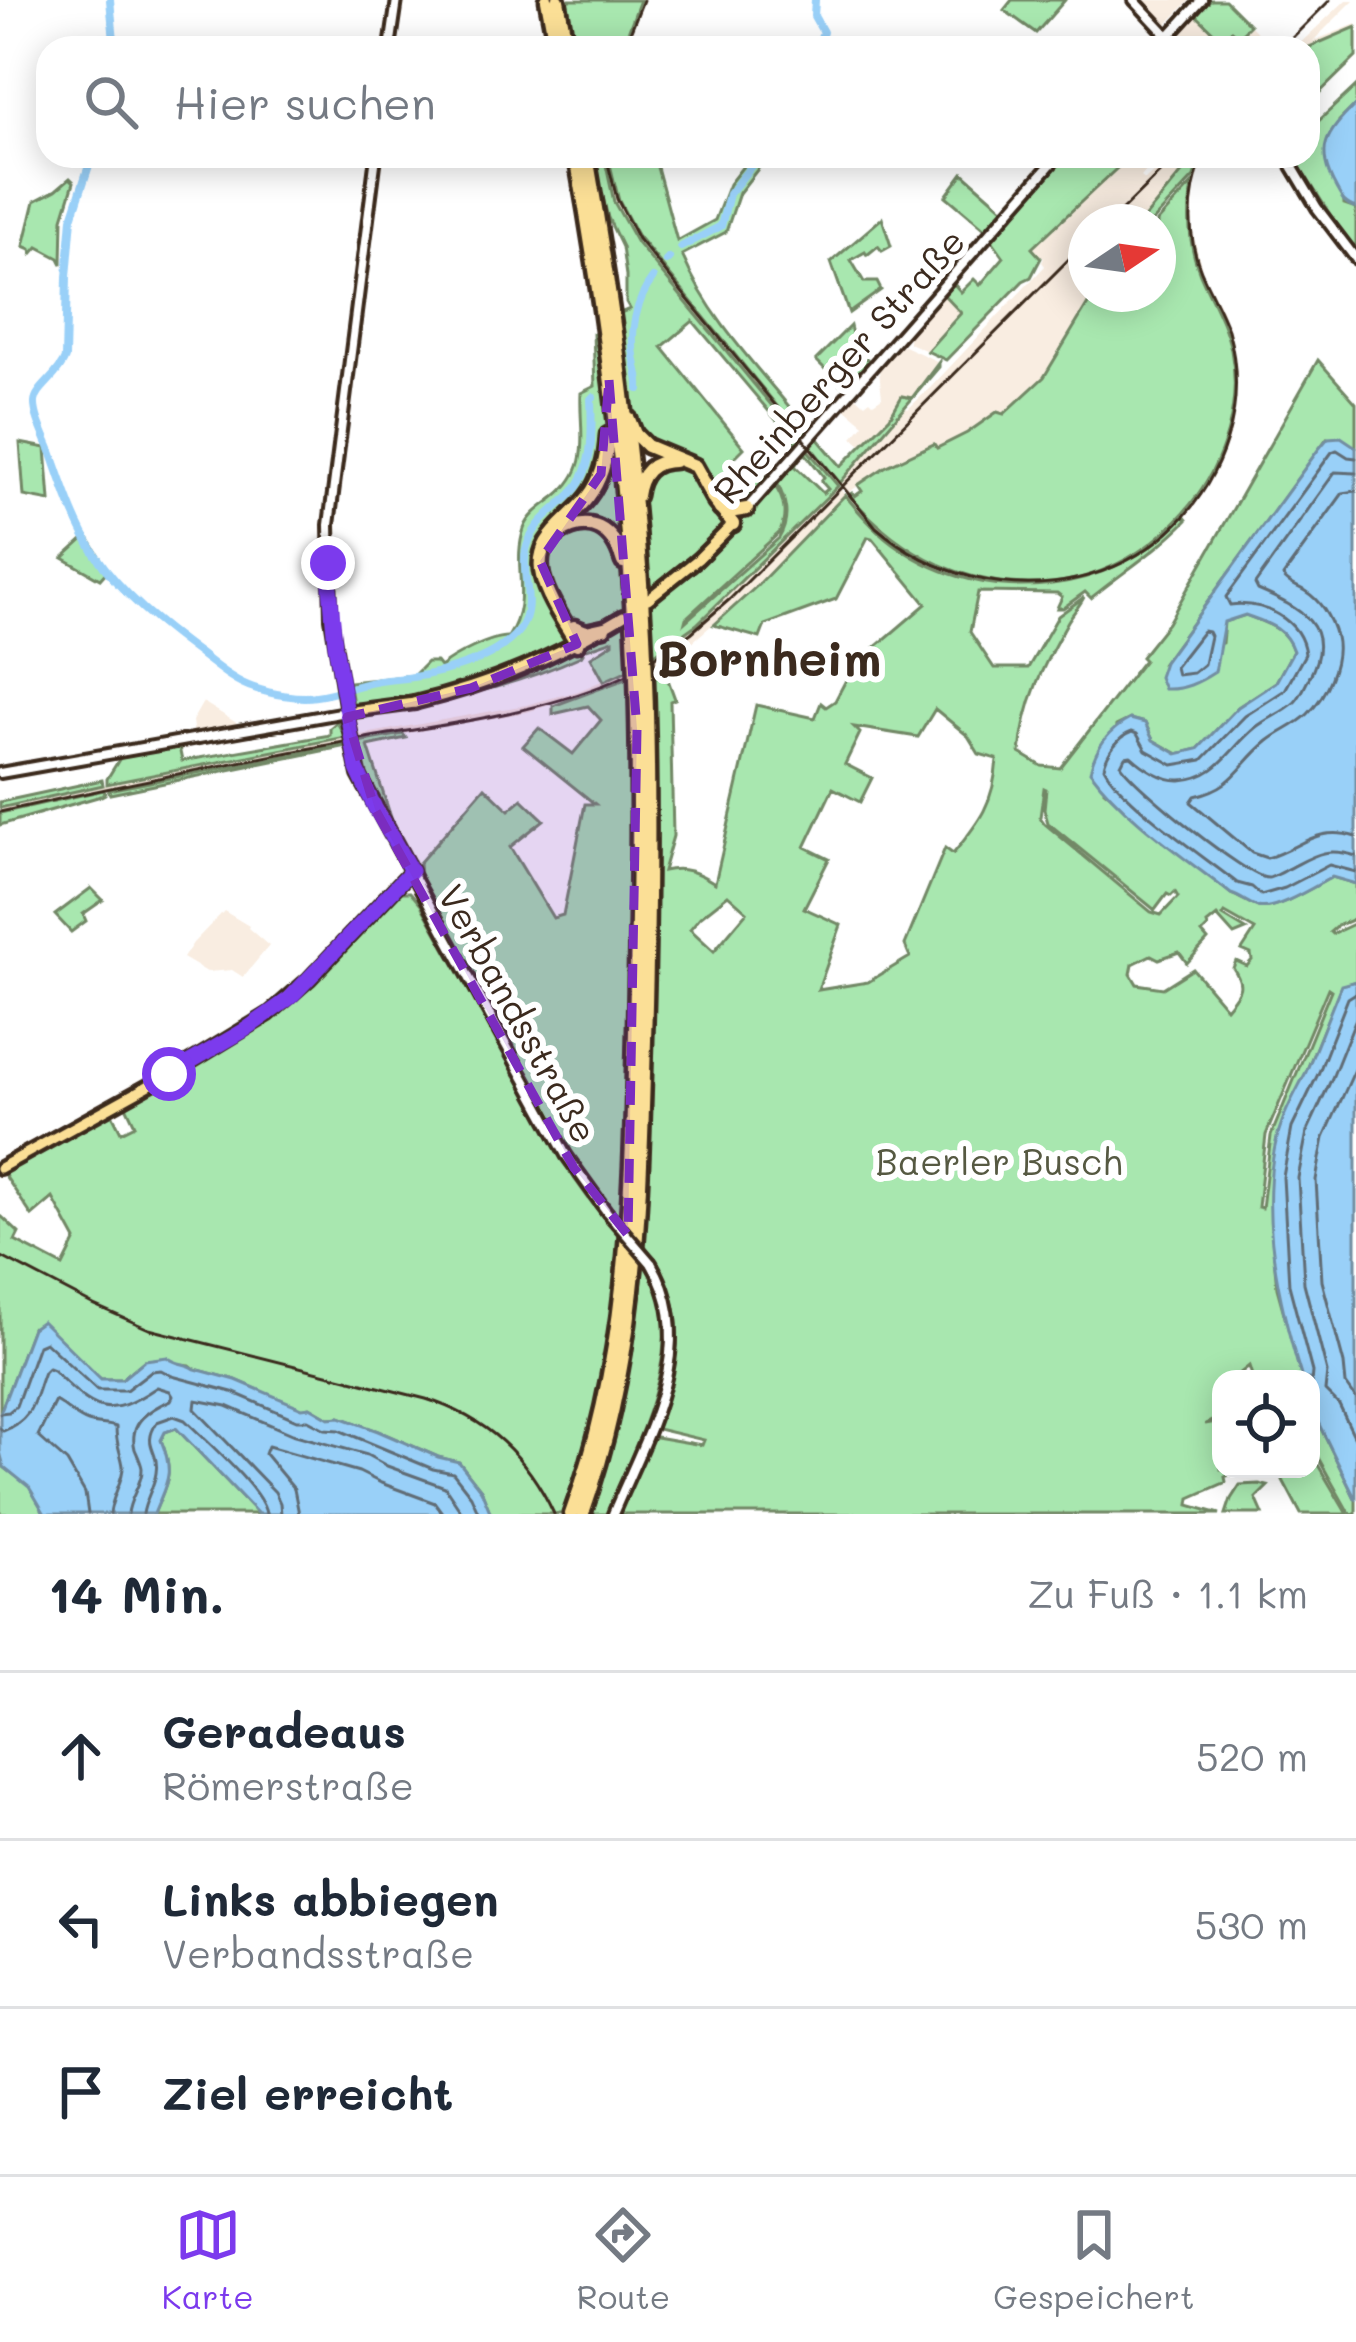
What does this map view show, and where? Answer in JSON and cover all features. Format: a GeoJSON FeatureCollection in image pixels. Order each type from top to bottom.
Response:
{"type":"FeatureCollection","features":[{"type":"Feature","properties":{"kind":"highway"},"geometry":{"type":"LineString","coordinates":[[547,0],[554,36]]}},
{"type":"Feature","properties":{"kind":"highway"},"geometry":{"type":"LineString","coordinates":[[557,0],[564,36]]}},
{"type":"Feature","properties":{"kind":"highway"},"geometry":{"type":"LineString","coordinates":[[571,1514],[602,1411],[621,1315],[642,949],[630,592],[609,380],[578,168]]}},
{"type":"Feature","properties":{"kind":"highway"},"geometry":{"type":"LineString","coordinates":[[583,1514],[613,1414],[631,1316],[641,1184],[647,713],[634,515],[589,168]]}},
{"type":"Feature","properties":{"kind":"highway"},"geometry":{"type":"LineString","coordinates":[[580,643],[549,593],[540,561],[548,539],[584,501],[601,474],[608,442],[609,380]]}},
{"type":"Feature","properties":{"kind":"highway"},"geometry":{"type":"LineString","coordinates":[[621,395],[638,439],[694,466],[730,526]]}},
{"type":"Feature","properties":{"kind":"highway"},"geometry":{"type":"LineString","coordinates":[[634,515],[638,486],[646,471],[660,463],[677,462],[695,473],[712,508],[730,526]]}},
{"type":"Feature","properties":{"kind":"highway"},"geometry":{"type":"LineString","coordinates":[[720,509],[747,508]]}},
{"type":"Feature","properties":{"kind":"highway"},"geometry":{"type":"LineString","coordinates":[[580,643],[545,570],[549,544],[565,529],[586,524],[599,528],[619,547],[630,592]]}},
{"type":"Feature","properties":{"kind":"highway"},"geometry":{"type":"LineString","coordinates":[[574,627],[583,632],[604,628]]}},
{"type":"Feature","properties":{"kind":"main road"},"geometry":{"type":"LineString","coordinates":[[392,36],[398,0]]}},
{"type":"Feature","properties":{"kind":"main road"},"geometry":{"type":"LineString","coordinates":[[1134,0],[1162,36]]}},
{"type":"Feature","properties":{"kind":"main road"},"geometry":{"type":"LineString","coordinates":[[1174,36],[1202,0]]}},
{"type":"Feature","properties":{"kind":"main road","name":"Verbandsstraße"},"geometry":{"type":"LineString","coordinates":[[374,168],[329,525],[331,618],[346,715],[363,784],[566,1155],[651,1262],[665,1292],[673,1340],[667,1377],[614,1514]]}},
{"type":"Feature","properties":{"kind":"main road","name":"Rheinberger Straße"},"geometry":{"type":"LineString","coordinates":[[648,599],[698,559],[747,508],[1047,168]]}},
{"type":"Feature","properties":{"kind":"main road"},"geometry":{"type":"LineString","coordinates":[[1293,168],[1356,259]]}},
{"type":"Feature","properties":{"kind":"main road"},"geometry":{"type":"LineString","coordinates":[[0,773],[415,703],[510,675],[580,643],[623,616]]}},
{"type":"Feature","properties":{"kind":"main road"},"geometry":{"type":"LineString","coordinates":[[0,1168],[269,1014],[309,979],[411,871]]}},
{"type":"Feature","properties":{"kind":"highlighted area"},"geometry":{"type":"Polygon","coordinates":[[[609,380],[637,729],[628,1235],[574,1168],[375,809],[347,717],[471,688],[577,644],[540,561],[601,474],[609,380]]]}},
{"type":"Feature","properties":{"kind":"shaded area"},"geometry":{"type":"Polygon","coordinates":[[[1140,0],[1190,0],[1166,25],[1140,0]]]}},
{"type":"Feature","properties":{"kind":"shaded area"},"geometry":{"type":"Polygon","coordinates":[[[1346,0],[1354,0],[1318,36],[1308,36],[1346,0]]]}},
{"type":"Feature","properties":{"kind":"shaded area"},"geometry":{"type":"Polygon","coordinates":[[[1196,15],[1219,36],[1176,36],[1196,15]]]}},
{"type":"Feature","properties":{"kind":"shaded area"},"geometry":{"type":"Polygon","coordinates":[[[1250,25],[1261,36],[1238,36],[1250,25]]]}},
{"type":"Feature","properties":{"kind":"shaded area"},"geometry":{"type":"Polygon","coordinates":[[[1356,27],[1320,42],[1320,38],[1356,27]]]}},
{"type":"Feature","properties":{"kind":"shaded area"},"geometry":{"type":"Polygon","coordinates":[[[607,168],[637,235],[804,439],[637,243],[614,202],[607,168]]]}},
{"type":"Feature","properties":{"kind":"shaded area"},"geometry":{"type":"Polygon","coordinates":[[[1116,168],[1149,168],[1141,177],[1145,180],[1158,168],[1186,168],[1156,204],[1078,204],[1116,168]]]}},
{"type":"Feature","properties":{"kind":"shaded area"},"geometry":{"type":"Polygon","coordinates":[[[1200,168],[1192,229],[1203,274],[1231,339],[1236,400],[1230,435],[1215,471],[1177,525],[1139,555],[1106,572],[1076,582],[1018,587],[968,579],[912,556],[879,533],[849,495],[873,521],[926,560],[967,576],[1031,584],[1106,569],[1175,522],[1213,470],[1233,403],[1221,316],[1198,268],[1189,229],[1192,184],[1200,168]]]}},
{"type":"Feature","properties":{"kind":"shaded area"},"geometry":{"type":"Polygon","coordinates":[[[1068,214],[1068,312],[1084,312],[1041,381],[1004,414],[997,412],[967,433],[885,467],[848,493],[839,484],[845,495],[757,586],[683,650],[652,669],[652,656],[697,624],[837,487],[807,449],[810,446],[841,483],[905,407],[930,388],[1045,266],[1044,258],[1031,249],[1068,214]]]}},
{"type":"Feature","properties":{"kind":"shaded area"},"geometry":{"type":"Polygon","coordinates":[[[943,294],[961,313],[952,326],[927,351],[909,343],[909,335],[943,294]]]}},
{"type":"Feature","properties":{"kind":"shaded area"},"geometry":{"type":"Polygon","coordinates":[[[904,346],[939,362],[912,398],[901,396],[890,417],[862,445],[853,437],[864,424],[845,408],[856,396],[865,404],[882,397],[879,370],[904,346]]]}},
{"type":"Feature","properties":{"kind":"shaded area"},"geometry":{"type":"Polygon","coordinates":[[[628,670],[628,678],[607,687],[527,712],[192,771],[0,813],[0,808],[200,764],[526,705],[578,691],[628,670]]]}},
{"type":"Feature","properties":{"kind":"shaded area"},"geometry":{"type":"Polygon","coordinates":[[[203,702],[243,727],[194,735],[192,721],[203,702]]]}},
{"type":"Feature","properties":{"kind":"shaded area"},"geometry":{"type":"Polygon","coordinates":[[[224,911],[269,946],[243,977],[232,970],[207,972],[183,958],[224,911]]]}},
{"type":"Feature","properties":{"kind":"green space"},"geometry":{"type":"Polygon","coordinates":[[[564,0],[640,0],[626,36],[571,36],[564,0]]]}},
{"type":"Feature","properties":{"kind":"green space"},"geometry":{"type":"Polygon","coordinates":[[[1012,0],[1065,0],[1036,33],[1004,10],[1012,0]]]}},
{"type":"Feature","properties":{"kind":"green space"},"geometry":{"type":"Polygon","coordinates":[[[1211,0],[1225,0],[1250,25],[1239,36],[1231,31],[1218,36],[1196,15],[1211,0]]]}},
{"type":"Feature","properties":{"kind":"green space"},"geometry":{"type":"Polygon","coordinates":[[[1356,27],[1356,57],[1320,92],[1320,42],[1356,27]]]}},
{"type":"Feature","properties":{"kind":"green space"},"geometry":{"type":"Polygon","coordinates":[[[1356,86],[1356,104],[1339,121],[1344,204],[1356,208],[1352,249],[1301,168],[1320,168],[1320,120],[1356,86]]]}},
{"type":"Feature","properties":{"kind":"green space"},"geometry":{"type":"Polygon","coordinates":[[[596,168],[607,168],[614,202],[637,243],[801,441],[798,446],[693,321],[662,347],[744,448],[728,464],[741,479],[757,467],[768,479],[736,509],[724,508],[707,478],[654,446],[634,427],[618,314],[630,309],[626,276],[622,247],[608,218],[596,168]]]}},
{"type":"Feature","properties":{"kind":"green space"},"geometry":{"type":"Polygon","coordinates":[[[611,168],[657,168],[677,241],[715,220],[729,184],[742,168],[759,168],[739,193],[726,232],[682,255],[723,326],[810,432],[804,439],[637,235],[619,201],[611,168]]]}},
{"type":"Feature","properties":{"kind":"green space"},"geometry":{"type":"Polygon","coordinates":[[[1054,168],[1117,168],[1079,204],[1068,204],[1068,214],[1032,248],[1041,258],[1031,277],[946,360],[927,351],[961,313],[943,294],[953,283],[961,292],[974,279],[980,285],[1004,257],[991,239],[1054,168]]]}},
{"type":"Feature","properties":{"kind":"green space"},"geometry":{"type":"Polygon","coordinates":[[[1186,168],[1197,168],[1169,204],[1156,204],[1186,168]]]}},
{"type":"Feature","properties":{"kind":"green space"},"geometry":{"type":"Polygon","coordinates":[[[963,173],[1004,209],[986,230],[946,196],[963,173]]]}},
{"type":"Feature","properties":{"kind":"green space"},"geometry":{"type":"Polygon","coordinates":[[[70,178],[74,182],[63,218],[62,264],[38,247],[32,254],[24,246],[35,201],[70,178]]]}},
{"type":"Feature","properties":{"kind":"green space"},"geometry":{"type":"Polygon","coordinates":[[[1192,184],[1193,252],[1231,350],[1234,391],[1228,432],[1213,470],[1162,534],[1128,558],[1091,575],[1020,584],[992,581],[939,564],[869,516],[849,495],[862,491],[858,485],[885,467],[967,433],[997,412],[1004,414],[1044,377],[1083,312],[1176,312],[1174,204],[1192,184]]]}},
{"type":"Feature","properties":{"kind":"green space"},"geometry":{"type":"Polygon","coordinates":[[[882,218],[891,246],[882,251],[878,246],[851,260],[864,282],[877,282],[881,290],[849,313],[831,262],[882,218]]]}},
{"type":"Feature","properties":{"kind":"green space"},"geometry":{"type":"Polygon","coordinates":[[[850,326],[855,347],[871,363],[847,391],[816,360],[850,326]]]}},
{"type":"Feature","properties":{"kind":"green space"},"geometry":{"type":"Polygon","coordinates":[[[593,334],[606,409],[602,464],[582,500],[538,556],[571,640],[522,666],[468,684],[353,703],[349,682],[414,675],[427,662],[440,667],[473,648],[508,637],[519,609],[526,524],[568,485],[580,461],[581,393],[595,386],[593,334]]]}},
{"type":"Feature","properties":{"kind":"green space","name":"Baerler Busch"},"geometry":{"type":"Polygon","coordinates":[[[1318,360],[1356,403],[1356,447],[1327,438],[1164,662],[1222,643],[1224,622],[1246,615],[1280,631],[1293,651],[1276,682],[1238,707],[1198,749],[1178,754],[1153,740],[1145,723],[1130,719],[1116,726],[1104,790],[1231,894],[1258,907],[1284,902],[1332,877],[1356,884],[1356,918],[1330,932],[1356,923],[1356,981],[1341,986],[1308,1067],[1272,1236],[1277,1288],[1300,1370],[1250,1370],[1249,1366],[1212,1370],[1212,1421],[1205,1424],[1212,1423],[1212,1478],[1225,1478],[1226,1482],[1190,1498],[1189,1505],[1220,1514],[618,1514],[650,1436],[702,1445],[704,1440],[653,1428],[671,1378],[678,1334],[670,1290],[643,1243],[654,1025],[652,669],[669,659],[667,677],[675,699],[670,701],[673,836],[663,871],[690,871],[715,883],[756,705],[815,718],[821,703],[826,707],[835,701],[846,680],[870,672],[863,660],[866,655],[926,604],[868,537],[836,599],[765,625],[760,638],[714,625],[845,495],[883,536],[933,567],[1008,586],[1047,585],[1121,563],[1155,543],[1184,516],[1187,520],[1152,551],[1091,598],[1085,592],[1057,608],[1062,597],[1057,593],[978,592],[970,632],[994,668],[1028,668],[1058,616],[1084,597],[1043,668],[1026,717],[1020,753],[1042,766],[1060,768],[1144,660],[1141,657],[1168,623],[1318,360]],[[935,709],[918,737],[854,727],[860,733],[845,764],[872,778],[860,802],[833,788],[805,847],[829,859],[804,908],[841,925],[818,990],[868,982],[910,957],[905,945],[945,848],[953,854],[989,800],[997,759],[979,754],[968,736],[935,709]],[[1044,788],[1040,817],[1045,824],[1151,912],[1161,915],[1178,897],[1175,892],[1167,894],[1155,910],[1048,823],[1044,788]],[[728,895],[690,929],[714,951],[747,912],[728,895]],[[1217,916],[1202,933],[1208,940],[1187,963],[1179,952],[1159,959],[1151,955],[1133,964],[1131,974],[1137,984],[1163,988],[1193,969],[1226,1008],[1239,989],[1233,968],[1236,961],[1247,966],[1252,960],[1242,950],[1255,930],[1223,916],[1246,930],[1234,935],[1217,916]],[[1328,988],[1266,1135],[1258,1207],[1262,1208],[1271,1136],[1328,988]]]}},
{"type":"Feature","properties":{"kind":"green space"},"geometry":{"type":"Polygon","coordinates":[[[939,362],[939,367],[840,483],[810,446],[817,438],[841,466],[890,417],[902,396],[912,398],[939,362]]]}},
{"type":"Feature","properties":{"kind":"green space"},"geometry":{"type":"Polygon","coordinates":[[[20,443],[46,448],[50,501],[24,496],[20,443]]]}},
{"type":"Feature","properties":{"kind":"green space"},"geometry":{"type":"Polygon","coordinates":[[[611,444],[621,547],[601,525],[551,537],[588,501],[611,444]]]}},
{"type":"Feature","properties":{"kind":"green space"},"geometry":{"type":"Polygon","coordinates":[[[806,448],[838,486],[697,624],[652,656],[650,602],[712,551],[774,485],[784,508],[780,532],[685,622],[779,538],[785,523],[786,509],[776,481],[794,460],[823,493],[828,489],[806,454],[799,458],[806,448]]]}},
{"type":"Feature","properties":{"kind":"green space"},"geometry":{"type":"Polygon","coordinates":[[[676,464],[697,482],[722,526],[649,588],[642,486],[650,470],[676,464]]]}},
{"type":"Feature","properties":{"kind":"green space"},"geometry":{"type":"Polygon","coordinates":[[[570,529],[603,532],[619,554],[624,609],[594,628],[577,627],[550,576],[551,550],[570,529]]]}},
{"type":"Feature","properties":{"kind":"green space"},"geometry":{"type":"Polygon","coordinates":[[[87,536],[108,570],[100,579],[63,558],[87,536]]]}},
{"type":"Feature","properties":{"kind":"green space"},"geometry":{"type":"Polygon","coordinates":[[[625,621],[628,670],[604,681],[591,657],[613,640],[587,649],[585,645],[625,621]]]}},
{"type":"Feature","properties":{"kind":"green space"},"geometry":{"type":"Polygon","coordinates":[[[578,648],[581,656],[567,662],[468,694],[500,683],[578,648]]]}},
{"type":"Feature","properties":{"kind":"green space"},"geometry":{"type":"Polygon","coordinates":[[[628,678],[631,859],[622,1226],[524,1069],[420,877],[419,863],[485,787],[509,810],[522,799],[544,820],[510,847],[553,918],[563,915],[585,804],[595,804],[523,746],[539,728],[573,754],[601,720],[588,706],[553,714],[553,706],[628,678]]]}},
{"type":"Feature","properties":{"kind":"green space"},"geometry":{"type":"Polygon","coordinates":[[[337,722],[345,737],[107,784],[120,758],[179,747],[182,761],[330,735],[337,722]]]}},
{"type":"Feature","properties":{"kind":"green space"},"geometry":{"type":"Polygon","coordinates":[[[403,734],[406,738],[368,746],[394,827],[415,861],[412,861],[370,783],[358,742],[403,734]]]}},
{"type":"Feature","properties":{"kind":"green space"},"geometry":{"type":"Polygon","coordinates":[[[346,744],[110,794],[108,790],[346,744]]]}},
{"type":"Feature","properties":{"kind":"green space"},"geometry":{"type":"Polygon","coordinates":[[[102,780],[103,785],[0,808],[0,802],[102,780]]]}},
{"type":"Feature","properties":{"kind":"green space"},"geometry":{"type":"Polygon","coordinates":[[[104,790],[101,796],[0,825],[0,813],[104,790]]]}},
{"type":"Feature","properties":{"kind":"green space"},"geometry":{"type":"Polygon","coordinates":[[[91,888],[103,900],[83,914],[86,921],[71,932],[55,915],[91,888]]]}},
{"type":"Feature","properties":{"kind":"green space"},"geometry":{"type":"Polygon","coordinates":[[[402,892],[410,892],[421,905],[574,1178],[601,1214],[622,1229],[595,1418],[562,1514],[491,1514],[481,1490],[459,1462],[190,1365],[145,1360],[122,1379],[101,1379],[32,1328],[0,1413],[0,1215],[19,1233],[15,1241],[63,1266],[76,1240],[53,1198],[32,1216],[2,1171],[110,1110],[121,1132],[135,1125],[124,1102],[165,1080],[168,1085],[184,1077],[182,1070],[270,1018],[402,892]]]}},
{"type":"Feature","properties":{"kind":"green space"},"geometry":{"type":"Polygon","coordinates":[[[644,1263],[659,1292],[664,1322],[656,1388],[607,1514],[590,1514],[624,1390],[644,1263]]]}},
{"type":"Feature","properties":{"kind":"green space"},"geometry":{"type":"Polygon","coordinates":[[[1320,1426],[1356,1500],[1356,1514],[1349,1513],[1320,1461],[1320,1426]]]}},
{"type":"Feature","properties":{"kind":"green space"},"geometry":{"type":"Polygon","coordinates":[[[176,1428],[258,1514],[154,1514],[168,1478],[161,1440],[165,1432],[176,1428]]]}},
{"type":"Feature","properties":{"kind":"green space"},"geometry":{"type":"Polygon","coordinates":[[[0,1452],[4,1467],[29,1486],[45,1514],[0,1514],[0,1452]]]}},
{"type":"Feature","properties":{"kind":"green space"},"geometry":{"type":"Polygon","coordinates":[[[1320,1468],[1347,1514],[1301,1514],[1282,1478],[1320,1478],[1320,1468]]]}},
{"type":"Feature","properties":{"kind":"green space"},"geometry":{"type":"Polygon","coordinates":[[[1240,1485],[1268,1486],[1256,1498],[1263,1514],[1226,1514],[1240,1485]]]}},
{"type":"Feature","properties":{"kind":"water"},"geometry":{"type":"Polygon","coordinates":[[[1356,104],[1356,208],[1338,192],[1325,152],[1331,133],[1356,104]]]}},
{"type":"Feature","properties":{"kind":"water"},"geometry":{"type":"Polygon","coordinates":[[[1341,437],[1356,447],[1356,884],[1332,877],[1284,902],[1258,907],[1231,894],[1156,837],[1090,771],[1104,740],[1130,719],[1145,723],[1153,740],[1177,754],[1198,749],[1238,707],[1276,682],[1293,651],[1290,643],[1274,627],[1245,615],[1224,622],[1215,672],[1171,689],[1164,689],[1159,677],[1164,662],[1318,450],[1328,438],[1341,437]]]}},
{"type":"Feature","properties":{"kind":"water"},"geometry":{"type":"Polygon","coordinates":[[[1356,981],[1356,1500],[1320,1426],[1320,1370],[1299,1370],[1278,1285],[1270,1217],[1274,1152],[1282,1122],[1341,985],[1356,981]]]}},
{"type":"Feature","properties":{"kind":"water"},"geometry":{"type":"Polygon","coordinates":[[[42,1321],[101,1379],[122,1379],[145,1360],[167,1357],[459,1462],[481,1490],[491,1514],[258,1514],[176,1428],[165,1432],[161,1440],[168,1470],[154,1514],[45,1514],[29,1487],[4,1467],[0,1452],[0,1413],[32,1328],[42,1321]]]}},
{"type":"Feature","properties":{"kind":"waterway"},"geometry":{"type":"LineString","coordinates":[[110,0],[114,36]]}},
{"type":"Feature","properties":{"kind":"waterway"},"geometry":{"type":"LineString","coordinates":[[815,0],[814,16],[822,36]]}},
{"type":"Feature","properties":{"kind":"waterway"},"geometry":{"type":"LineString","coordinates":[[88,168],[72,218],[65,358],[36,397],[37,414],[76,518],[105,569],[157,621],[239,682],[277,694],[316,696],[459,666],[509,641],[528,608],[525,563],[529,541],[584,473],[593,397]]}},
{"type":"Feature","properties":{"kind":"waterway"},"geometry":{"type":"LineString","coordinates":[[681,247],[721,226],[729,194],[750,168]]}},
{"type":"Feature","properties":{"kind":"waterway"},"geometry":{"type":"LineString","coordinates":[[666,261],[669,258]]}},
{"type":"Feature","properties":{"kind":"waterway"},"geometry":{"type":"LineString","coordinates":[[639,389],[634,328],[642,296],[653,278]]}},
{"type":"Feature","properties":{"kind":"railway"},"geometry":{"type":"LineString","coordinates":[[629,36],[643,0]]}},
{"type":"Feature","properties":{"kind":"railway"},"geometry":{"type":"LineString","coordinates":[[1294,36],[1330,0]]}},
{"type":"Feature","properties":{"kind":"railway"},"geometry":{"type":"LineString","coordinates":[[609,168],[617,199],[638,239],[876,527],[923,559],[973,578],[1026,584],[1077,579],[1126,561],[1168,532],[1203,491],[1227,439],[1235,371],[1226,324],[1199,265],[1192,234],[1200,168]]}},
{"type":"Feature","properties":{"kind":"railway"},"geometry":{"type":"LineString","coordinates":[[1128,204],[1165,168]]}},
{"type":"Feature","properties":{"kind":"railway"},"geometry":{"type":"LineString","coordinates":[[652,659],[730,599],[1068,260]]}},
{"type":"Feature","properties":{"kind":"railway"},"geometry":{"type":"LineString","coordinates":[[0,812],[270,756],[496,716],[627,675]]}},
{"type":"Feature","properties":{"kind":"railway"},"geometry":{"type":"LineString","coordinates":[[0,1256],[149,1329],[448,1407],[486,1428],[518,1457],[554,1514]]}},
{"type":"Feature","properties":{"kind":"district","name":"Bornheim"},"geometry":{"type":"Point","coordinates":[769,657]}},
{"type":"Feature","properties":{"kind":"route"},"geometry":{"type":"LineString","coordinates":[[169,1074],[290,998],[411,871],[357,769],[331,618],[328,563]]}}]}
